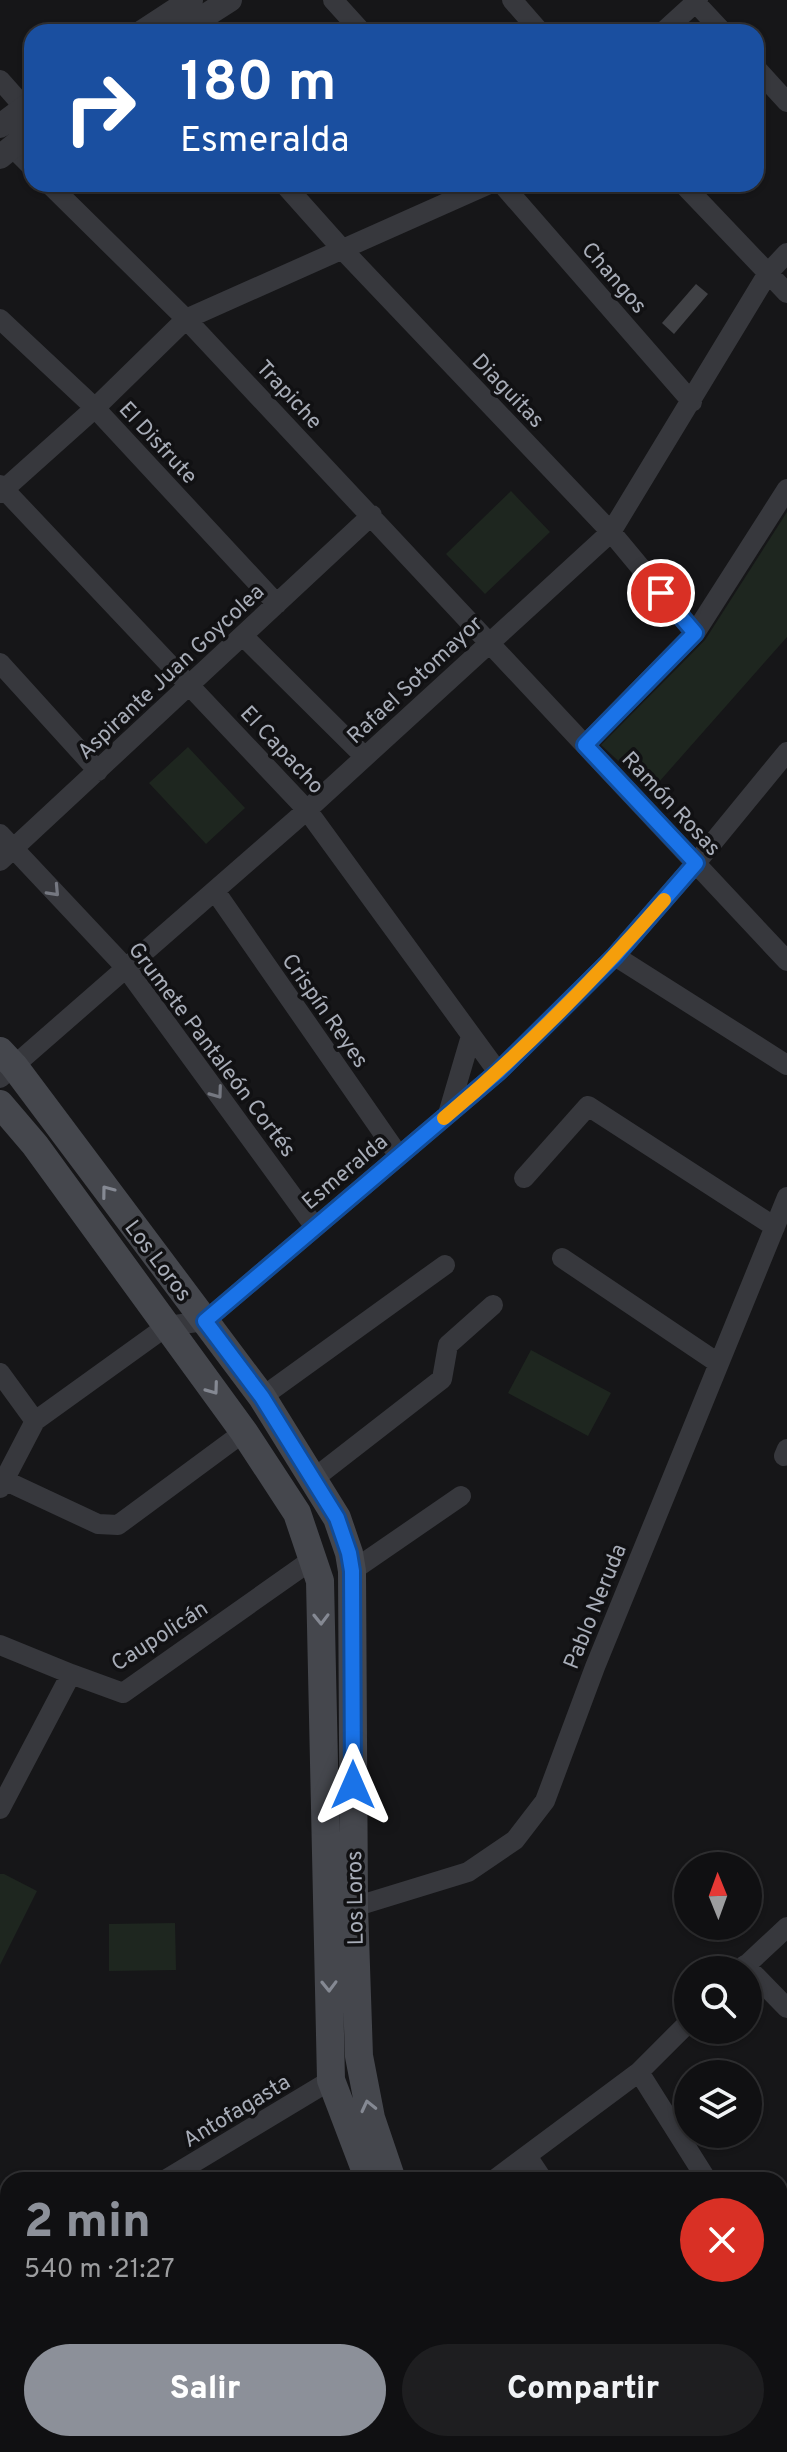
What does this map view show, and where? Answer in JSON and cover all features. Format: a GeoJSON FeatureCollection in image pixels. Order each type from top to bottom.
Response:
{"type":"FeatureCollection","features":[{"type":"Feature","properties":{"kind":"main road","name":"Los Loros"},"geometry":{"type":"LineString","coordinates":[[5,1065],[262,1397],[337,1518],[349,1553],[352,1571],[331,2080],[366,2172]]}},
{"type":"Feature","properties":{"kind":"main road","name":"Los Loros"},"geometry":{"type":"LineString","coordinates":[[0,1104],[35,1145],[244,1432],[297,1513],[320,1581],[340,1908],[361,2071],[371,2118],[389,2172]]}},
{"type":"Feature","properties":{"kind":"street"},"geometry":{"type":"LineString","coordinates":[[157,24],[191,0]]}},
{"type":"Feature","properties":{"kind":"street"},"geometry":{"type":"LineString","coordinates":[[192,24],[230,0]]}},
{"type":"Feature","properties":{"kind":"street"},"geometry":{"type":"LineString","coordinates":[[333,0],[355,24]]}},
{"type":"Feature","properties":{"kind":"street"},"geometry":{"type":"LineString","coordinates":[[512,0],[533,24]]}},
{"type":"Feature","properties":{"kind":"street"},"geometry":{"type":"LineString","coordinates":[[672,24],[696,1],[716,24]]}},
{"type":"Feature","properties":{"kind":"street"},"geometry":{"type":"LineString","coordinates":[[764,77],[787,102]]}},
{"type":"Feature","properties":{"kind":"street"},"geometry":{"type":"LineString","coordinates":[[0,80],[24,110]]}},
{"type":"Feature","properties":{"kind":"street"},"geometry":{"type":"LineString","coordinates":[[24,123],[4,144],[24,160]]}},
{"type":"Feature","properties":{"kind":"street","name":"Trapiche"},"geometry":{"type":"LineString","coordinates":[[57,192],[186,319],[490,643]]}},
{"type":"Feature","properties":{"kind":"street","name":"Diaguitas"},"geometry":{"type":"LineString","coordinates":[[291,192],[611,532],[695,633]]}},
{"type":"Feature","properties":{"kind":"street"},"geometry":{"type":"LineString","coordinates":[[1,489],[95,408],[186,319],[471,192]]}},
{"type":"Feature","properties":{"kind":"street","name":"Changos"},"geometry":{"type":"LineString","coordinates":[[509,192],[692,402]]}},
{"type":"Feature","properties":{"kind":"street"},"geometry":{"type":"LineString","coordinates":[[691,192],[787,293]]}},
{"type":"Feature","properties":{"kind":"street","name":"Rafael Sotomayor"},"geometry":{"type":"LineString","coordinates":[[5,1065],[126,968],[215,891],[611,532],[768,273],[787,253]]}},
{"type":"Feature","properties":{"kind":"street","name":"El Disfrute"},"geometry":{"type":"LineString","coordinates":[[0,319],[95,408],[277,604]]}},
{"type":"Feature","properties":{"kind":"street","name":"El Capacho"},"geometry":{"type":"LineString","coordinates":[[1,489],[307,810],[498,1072]]}},
{"type":"Feature","properties":{"kind":"street"},"geometry":{"type":"LineString","coordinates":[[585,745],[695,633],[787,489]]}},
{"type":"Feature","properties":{"kind":"street","name":"Aspirante Juan Goycolea"},"geometry":{"type":"LineString","coordinates":[[5,848],[98,771],[372,515]]}},
{"type":"Feature","properties":{"kind":"street"},"geometry":{"type":"LineString","coordinates":[[243,636],[365,757]]}},
{"type":"Feature","properties":{"kind":"street","name":"Ramón Rosas"},"geometry":{"type":"LineString","coordinates":[[490,643],[787,961]]}},
{"type":"Feature","properties":{"kind":"street"},"geometry":{"type":"LineString","coordinates":[[0,663],[98,771]]}},
{"type":"Feature","properties":{"kind":"street","name":"Esmeralda"},"geometry":{"type":"LineString","coordinates":[[205,1321],[498,1072],[615,956],[787,752]]}},
{"type":"Feature","properties":{"kind":"street","name":"Grumete Pantaleón Cortés"},"geometry":{"type":"LineString","coordinates":[[5,848],[126,968],[315,1227]]}},
{"type":"Feature","properties":{"kind":"street","name":"Crispín Reyes"},"geometry":{"type":"LineString","coordinates":[[215,891],[399,1156]]}},
{"type":"Feature","properties":{"kind":"street"},"geometry":{"type":"LineString","coordinates":[[615,956],[787,1065]]}},
{"type":"Feature","properties":{"kind":"street"},"geometry":{"type":"LineString","coordinates":[[448,1114],[471,1036]]}},
{"type":"Feature","properties":{"kind":"street"},"geometry":{"type":"LineString","coordinates":[[524,1178],[588,1106],[775,1227]]}},
{"type":"Feature","properties":{"kind":"street","name":"Pablo Neruda"},"geometry":{"type":"LineString","coordinates":[[340,1908],[468,1872],[515,1840],[545,1801],[595,1667],[787,1197]]}},
{"type":"Feature","properties":{"kind":"street"},"geometry":{"type":"LineString","coordinates":[[562,1258],[718,1363]]}},
{"type":"Feature","properties":{"kind":"street"},"geometry":{"type":"LineString","coordinates":[[262,1397],[445,1265]]}},
{"type":"Feature","properties":{"kind":"street"},"geometry":{"type":"LineString","coordinates":[[312,1480],[442,1379],[448,1345],[493,1305]]}},
{"type":"Feature","properties":{"kind":"street"},"geometry":{"type":"LineString","coordinates":[[205,1321],[167,1326],[35,1421],[2,1484],[98,1524],[118,1525],[244,1432]]}},
{"type":"Feature","properties":{"kind":"street"},"geometry":{"type":"LineString","coordinates":[[0,1373],[35,1421]]}},
{"type":"Feature","properties":{"kind":"street"},"geometry":{"type":"LineString","coordinates":[[352,1571],[461,1496]]}},
{"type":"Feature","properties":{"kind":"street","name":"Caupolicán"},"geometry":{"type":"LineString","coordinates":[[71,1674],[123,1693],[313,1559]]}},
{"type":"Feature","properties":{"kind":"street"},"geometry":{"type":"LineString","coordinates":[[0,1645],[71,1674],[0,1809]]}},
{"type":"Feature","properties":{"kind":"street"},"geometry":{"type":"LineString","coordinates":[[756,1956],[787,1927]]}},
{"type":"Feature","properties":{"kind":"street"},"geometry":{"type":"LineString","coordinates":[[762,1985],[787,2008]]}},
{"type":"Feature","properties":{"kind":"street"},"geometry":{"type":"LineString","coordinates":[[505,2172],[639,2072],[674,2037]]}},
{"type":"Feature","properties":{"kind":"street"},"geometry":{"type":"LineString","coordinates":[[639,2072],[702,2172]]}},
{"type":"Feature","properties":{"kind":"street","name":"Antofagasta"},"geometry":{"type":"LineString","coordinates":[[182,2172],[331,2080]]}},
{"type":"Feature","properties":{"kind":"street"},"geometry":{"type":"LineString","coordinates":[[527,2156],[538,2172]]}},
{"type":"Feature","properties":{"kind":"shaded area"},"geometry":{"type":"Polygon","coordinates":[[[511,491],[550,532],[485,594],[446,554],[511,491]]]}},
{"type":"Feature","properties":{"kind":"shaded area"},"geometry":{"type":"Polygon","coordinates":[[[787,512],[787,637],[651,791],[601,745],[705,640],[787,512]]]}},
{"type":"Feature","properties":{"kind":"shaded area"},"geometry":{"type":"Polygon","coordinates":[[[188,747],[245,808],[206,844],[149,783],[188,747]]]}},
{"type":"Feature","properties":{"kind":"shaded area"},"geometry":{"type":"Polygon","coordinates":[[[531,1350],[611,1393],[588,1436],[508,1393],[531,1350]]]}},
{"type":"Feature","properties":{"kind":"shaded area"},"geometry":{"type":"Polygon","coordinates":[[[0,1874],[37,1891],[0,1965],[0,1874]]]}},
{"type":"Feature","properties":{"kind":"shaded area"},"geometry":{"type":"Polygon","coordinates":[[[175,1923],[176,1970],[109,1971],[109,1924],[175,1923]]]}},
{"type":"Feature","properties":{"kind":"building"},"geometry":{"type":"Polygon","coordinates":[[[696,284],[708,294],[674,334],[662,323],[696,284]]]}},
{"type":"Feature","properties":{"kind":"slow traffic"},"geometry":{"type":"LineString","coordinates":[[444,1118],[498,1072],[615,956],[664,900]]}},
{"type":"Feature","properties":{"kind":"route"},"geometry":{"type":"LineString","coordinates":[[353,1785],[352,1571],[349,1553],[337,1518],[262,1397],[205,1321],[498,1072],[615,956],[696,863],[585,745],[695,633],[661,593]]}}]}
